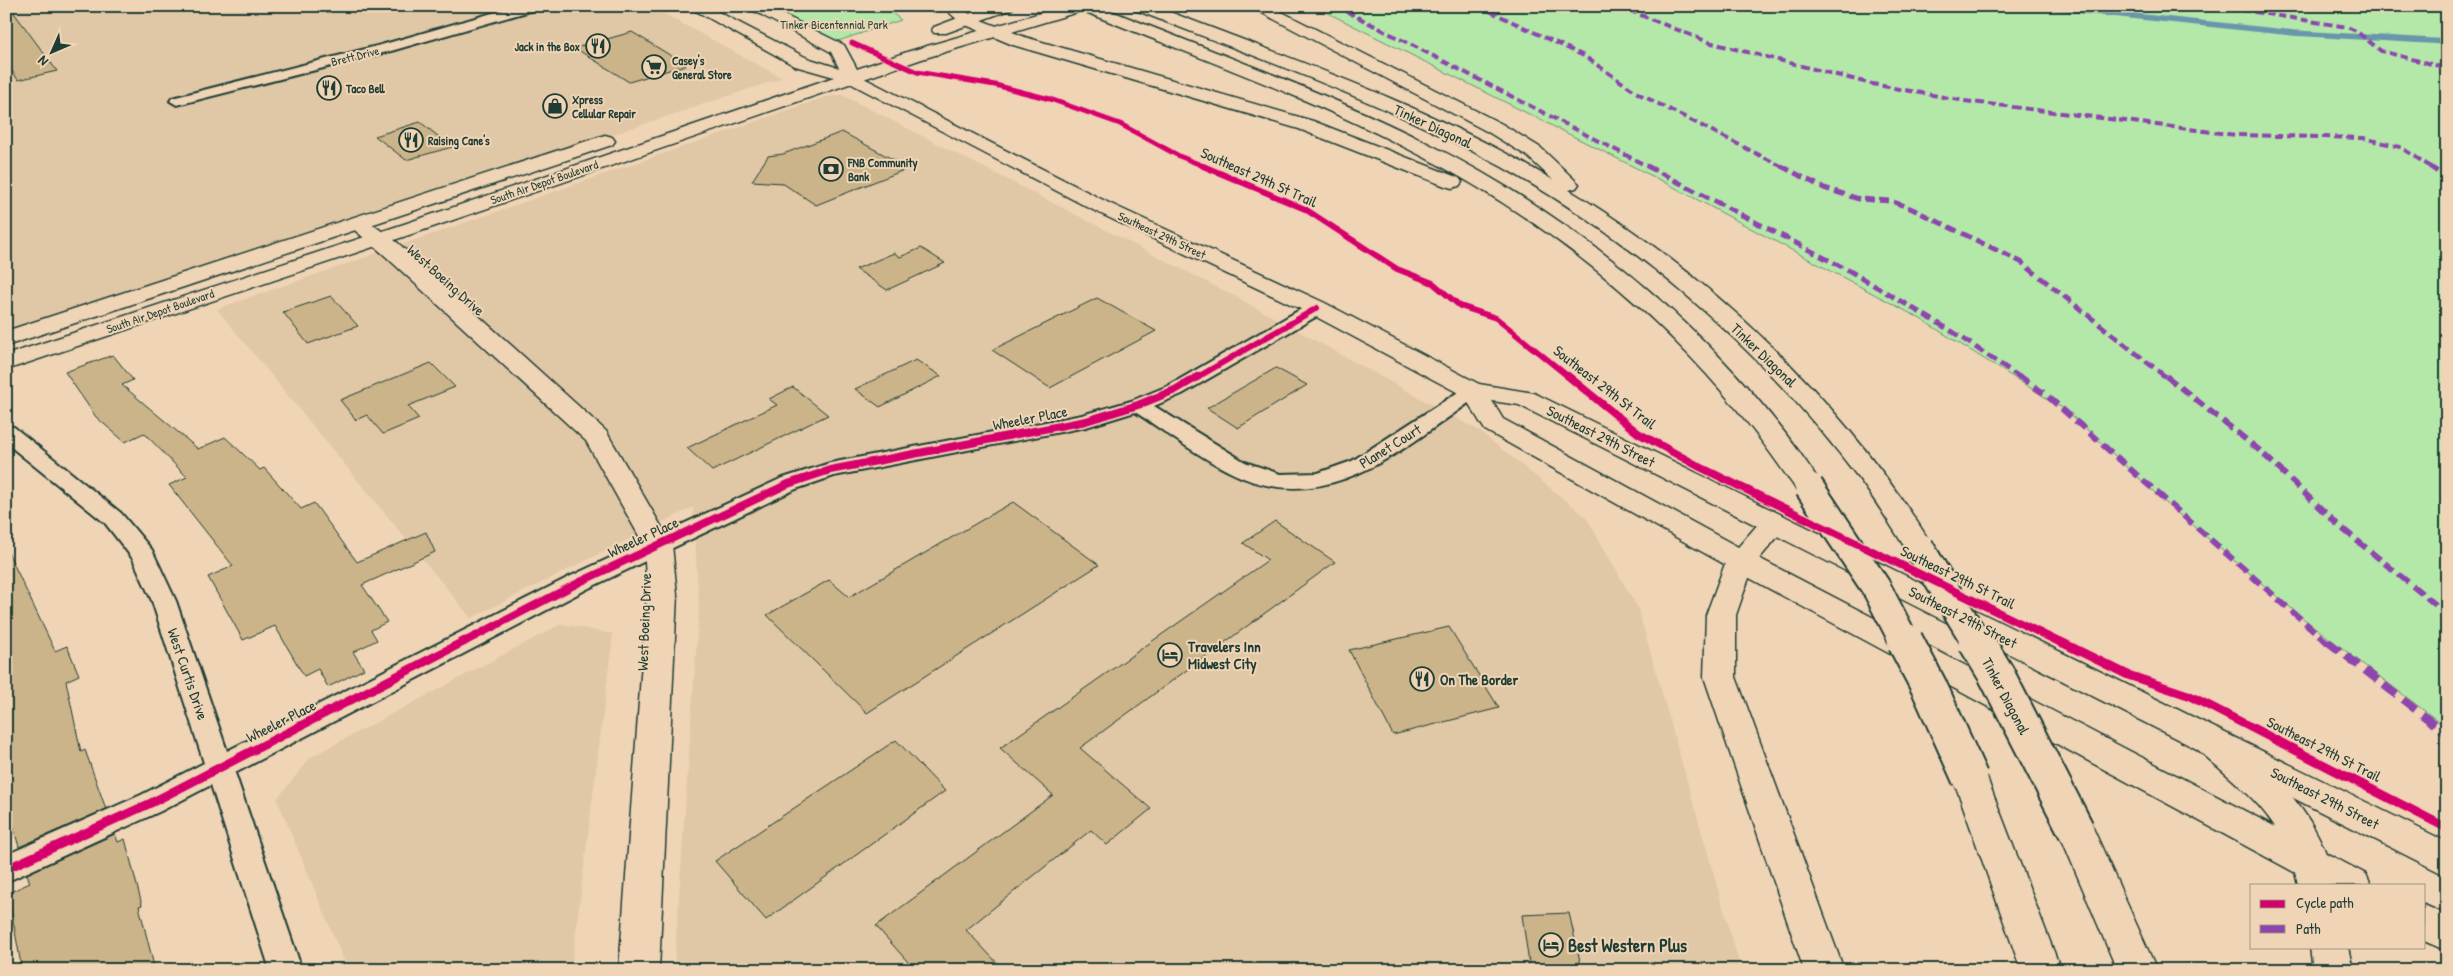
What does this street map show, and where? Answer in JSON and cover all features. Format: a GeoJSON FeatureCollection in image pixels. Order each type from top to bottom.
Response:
{"type":"FeatureCollection","features":[{"type":"Feature","properties":{"kind":"main road","name":"Southeast 29th Street"},"geometry":{"type":"LineString","coordinates":[[695,6],[801,62],[821,69],[849,69],[1102,206],[1317,308],[1473,391],[1525,398],[2447,860]]}},
{"type":"Feature","properties":{"kind":"main road","name":"Southeast 29th Street"},"geometry":{"type":"LineString","coordinates":[[754,6],[838,49],[849,69]]}},
{"type":"Feature","properties":{"kind":"main road"},"geometry":{"type":"LineString","coordinates":[[950,6],[967,20],[996,32],[1314,128],[1392,158],[1543,221]]}},
{"type":"Feature","properties":{"kind":"main road"},"geometry":{"type":"LineString","coordinates":[[921,36],[1006,6]]}},
{"type":"Feature","properties":{"kind":"main road","name":"South Air Depot Boulevard"},"geometry":{"type":"LineString","coordinates":[[6,339],[368,230],[849,69],[916,55],[1083,6]]}},
{"type":"Feature","properties":{"kind":"main road","name":"Tinker Diagonal"},"geometry":{"type":"LineString","coordinates":[[1083,6],[1383,130],[1440,158],[1543,221],[1635,289],[1690,341],[1739,394],[1775,437],[1877,589],[1929,687],[1970,778],[2041,970]]}},
{"type":"Feature","properties":{"kind":"main road"},"geometry":{"type":"LineString","coordinates":[[1258,7],[1495,128],[1534,152],[1628,238]]}},
{"type":"Feature","properties":{"kind":"main road","name":"Tinker Diagonal"},"geometry":{"type":"LineString","coordinates":[[1147,9],[1356,91],[1450,133],[1523,171],[1628,238],[1688,285],[1743,333],[1800,390],[1870,475],[1919,547],[1996,674],[2076,830],[2137,970]]}},
{"type":"Feature","properties":{"kind":"main road","name":"South Air Depot Boulevard"},"geometry":{"type":"LineString","coordinates":[[849,69],[897,44]]}},
{"type":"Feature","properties":{"kind":"main road"},"geometry":{"type":"LineString","coordinates":[[754,92],[821,69]]}},
{"type":"Feature","properties":{"kind":"main road","name":"South Air Depot Boulevard"},"geometry":{"type":"LineString","coordinates":[[6,363],[57,346],[621,136]]}},
{"type":"Feature","properties":{"kind":"main road","name":"West Boeing Drive"},"geometry":{"type":"LineString","coordinates":[[368,230],[597,437],[658,545],[662,596],[639,970]]}},
{"type":"Feature","properties":{"kind":"main road","name":"Southeast 29th Street"},"geometry":{"type":"LineString","coordinates":[[1473,391],[1494,424],[2315,874],[2350,884]]}},
{"type":"Feature","properties":{"kind":"main road"},"geometry":{"type":"LineString","coordinates":[[1775,523],[1741,561],[1721,615],[1720,677],[1824,970]]}},
{"type":"Feature","properties":{"kind":"main road"},"geometry":{"type":"LineString","coordinates":[[2208,739],[2273,795],[2294,822],[2315,874]]}},
{"type":"Feature","properties":{"kind":"main road"},"geometry":{"type":"LineString","coordinates":[[2426,923],[2447,934]]}},
{"type":"Feature","properties":{"kind":"main road"},"geometry":{"type":"LineString","coordinates":[[2329,948],[2333,970]]}},
{"type":"Feature","properties":{"kind":"street","name":"Brett Drive"},"geometry":{"type":"LineString","coordinates":[[177,101],[386,48],[532,6]]}},
{"type":"Feature","properties":{"kind":"street","name":"Wheeler Place"},"geometry":{"type":"LineString","coordinates":[[6,869],[151,804],[580,582],[788,484],[830,470],[1086,422],[1138,405],[1175,390],[1317,308]]}},
{"type":"Feature","properties":{"kind":"street","name":"Planet Court"},"geometry":{"type":"LineString","coordinates":[[1138,405],[1237,467],[1279,481],[1320,480],[1360,466],[1473,391]]}},
{"type":"Feature","properties":{"kind":"street","name":"West Curtis Drive"},"geometry":{"type":"LineString","coordinates":[[6,432],[113,518],[144,556],[164,601],[286,970]]}},
{"type":"Feature","properties":{"kind":"shaded area"},"geometry":{"type":"Polygon","coordinates":[[[6,6],[650,6],[782,78],[6,337],[6,6]]]}},
{"type":"Feature","properties":{"kind":"shaded area"},"geometry":{"type":"Polygon","coordinates":[[[842,95],[1238,298],[1478,430],[1586,517],[1638,609],[1741,970],[674,970],[699,608],[693,507],[471,618],[217,309],[826,97],[842,95]]]}},
{"type":"Feature","properties":{"kind":"shaded area"},"geometry":{"type":"Polygon","coordinates":[[[561,624],[613,634],[571,970],[348,970],[277,799],[311,757],[561,624]]]}},
{"type":"Feature","properties":{"kind":"green space","name":"Tinker Bicentennial Park"},"geometry":{"type":"Polygon","coordinates":[[[760,6],[883,6],[901,20],[832,43],[760,6]]]}},
{"type":"Feature","properties":{"kind":"green space"},"geometry":{"type":"Polygon","coordinates":[[[1314,6],[2447,6],[2447,728],[2304,619],[2167,504],[2067,411],[1919,318],[1666,183],[1314,6]]]}},
{"type":"Feature","properties":{"kind":"building"},"geometry":{"type":"Polygon","coordinates":[[[6,6],[9,6],[57,71],[18,80],[6,62],[6,6]]]}},
{"type":"Feature","properties":{"kind":"building"},"geometry":{"type":"Polygon","coordinates":[[[632,32],[686,65],[629,82],[575,48],[632,32]]]}},
{"type":"Feature","properties":{"kind":"building","name":"Raising Cane's"},"geometry":{"type":"Polygon","coordinates":[[[420,122],[452,147],[406,160],[375,136],[420,122]]]}},
{"type":"Feature","properties":{"kind":"building","name":"FNB Community Bank"},"geometry":{"type":"Polygon","coordinates":[[[842,132],[909,168],[816,205],[782,183],[752,181],[768,156],[783,154],[842,132]]]}},
{"type":"Feature","properties":{"kind":"building"},"geometry":{"type":"Polygon","coordinates":[[[921,248],[945,263],[887,290],[856,269],[894,253],[900,257],[921,248]]]}},
{"type":"Feature","properties":{"kind":"building"},"geometry":{"type":"Polygon","coordinates":[[[331,296],[358,326],[308,344],[283,312],[331,296]]]}},
{"type":"Feature","properties":{"kind":"building"},"geometry":{"type":"Polygon","coordinates":[[[1097,298],[1156,331],[1050,388],[992,350],[1097,298]]]}},
{"type":"Feature","properties":{"kind":"building"},"geometry":{"type":"Polygon","coordinates":[[[113,355],[133,380],[122,385],[198,449],[225,437],[260,470],[264,468],[301,509],[314,503],[357,562],[426,532],[435,552],[362,585],[387,622],[371,630],[377,640],[353,652],[364,669],[328,687],[318,669],[304,676],[275,626],[243,640],[208,577],[233,566],[169,485],[187,477],[144,433],[125,442],[96,417],[65,372],[113,355]]]}},
{"type":"Feature","properties":{"kind":"building"},"geometry":{"type":"Polygon","coordinates":[[[916,360],[941,376],[880,407],[855,389],[916,360]]]}},
{"type":"Feature","properties":{"kind":"building"},"geometry":{"type":"Polygon","coordinates":[[[431,363],[455,387],[408,406],[419,419],[383,434],[367,415],[356,420],[340,400],[431,363]]]}},
{"type":"Feature","properties":{"kind":"building"},"geometry":{"type":"Polygon","coordinates":[[[1276,368],[1307,385],[1238,428],[1207,408],[1276,368]]]}},
{"type":"Feature","properties":{"kind":"building"},"geometry":{"type":"Polygon","coordinates":[[[793,387],[828,415],[712,471],[687,448],[777,405],[769,399],[793,387]]]}},
{"type":"Feature","properties":{"kind":"building"},"geometry":{"type":"Polygon","coordinates":[[[1013,502],[1099,565],[867,713],[767,615],[829,580],[849,597],[1013,502]]]}},
{"type":"Feature","properties":{"kind":"building","name":"Travelers Inn Midwest City"},"geometry":{"type":"Polygon","coordinates":[[[1275,521],[1335,562],[1080,748],[1151,809],[1107,845],[1091,830],[966,930],[1004,970],[915,970],[876,926],[1053,795],[1000,748],[1268,560],[1243,543],[1275,521]]]}},
{"type":"Feature","properties":{"kind":"building"},"geometry":{"type":"Polygon","coordinates":[[[6,548],[55,651],[67,646],[79,675],[66,681],[81,752],[85,750],[106,809],[19,847],[11,819],[6,821],[6,548]]]}},
{"type":"Feature","properties":{"kind":"building","name":"On The Border"},"geometry":{"type":"Polygon","coordinates":[[[1449,627],[1499,708],[1393,735],[1349,650],[1449,627]]]}},
{"type":"Feature","properties":{"kind":"building"},"geometry":{"type":"Polygon","coordinates":[[[896,740],[945,791],[766,920],[715,861],[896,740]]]}},
{"type":"Feature","properties":{"kind":"building"},"geometry":{"type":"Polygon","coordinates":[[[115,834],[118,842],[125,839],[142,905],[139,906],[155,970],[22,970],[8,893],[30,883],[27,874],[115,834]]]}},
{"type":"Feature","properties":{"kind":"building","name":"Best Western Plus"},"geometry":{"type":"Polygon","coordinates":[[[1569,913],[1582,970],[1530,970],[1522,915],[1569,913]]]}},
{"type":"Feature","properties":{"kind":"waterway"},"geometry":{"type":"LineString","coordinates":[[2037,6],[2294,33],[2447,42]]}},
{"type":"Feature","properties":{"kind":"marked path"},"geometry":{"type":"LineString","coordinates":[[1336,6],[1848,270],[1953,332],[2045,394],[2346,658],[2447,734]]}},
{"type":"Feature","properties":{"kind":"marked path"},"geometry":{"type":"LineString","coordinates":[[1479,6],[1584,56],[1639,94],[1824,188],[1859,199],[1891,201],[1910,208],[2021,262],[2259,450],[2338,525],[2447,614]]}},
{"type":"Feature","properties":{"kind":"marked path"},"geometry":{"type":"LineString","coordinates":[[1618,6],[1708,42],[1872,84],[1965,101],[2236,135],[2363,138],[2400,147],[2447,178]]}},
{"type":"Feature","properties":{"kind":"marked path"},"geometry":{"type":"LineString","coordinates":[[2218,6],[2347,27],[2356,31],[2381,51],[2447,68]]}},
{"type":"Feature","properties":{"kind":"cycle path","name":"Southeast 29th St Trail"},"geometry":{"type":"LineString","coordinates":[[852,43],[917,72],[995,85],[1050,99],[1120,124],[1179,156],[1305,209],[1397,269],[1433,283],[1460,306],[1496,318],[1638,433],[1700,467],[2128,675],[2188,695],[2447,828]]}},
{"type":"Feature","properties":{"kind":"cycle path"},"geometry":{"type":"LineString","coordinates":[[6,869],[151,803],[580,582],[788,484],[830,470],[1086,421],[1138,405],[1175,390],[1317,308]]}},
{"type":"Feature","properties":{"kind":"place","name":"Jack in the Box"},"geometry":{"type":"Point","coordinates":[598,46]}},
{"type":"Feature","properties":{"kind":"place","name":"Casey's General Store"},"geometry":{"type":"Point","coordinates":[654,67]}},
{"type":"Feature","properties":{"kind":"place","name":"Taco Bell"},"geometry":{"type":"Point","coordinates":[329,88]}},
{"type":"Feature","properties":{"kind":"place","name":"Xpress Cellular Repair"},"geometry":{"type":"Point","coordinates":[555,106]}},
{"type":"Feature","properties":{"kind":"place","name":"Raising Cane's"},"geometry":{"type":"Point","coordinates":[411,140]}},
{"type":"Feature","properties":{"kind":"place","name":"FNB Community Bank"},"geometry":{"type":"Point","coordinates":[831,169]}},
{"type":"Feature","properties":{"kind":"place","name":"Travelers Inn Midwest City"},"geometry":{"type":"Point","coordinates":[1170,655]}},
{"type":"Feature","properties":{"kind":"place","name":"On The Border"},"geometry":{"type":"Point","coordinates":[1422,679]}},
{"type":"Feature","properties":{"kind":"place","name":"Best Western Plus"},"geometry":{"type":"Point","coordinates":[1551,945]}}]}
